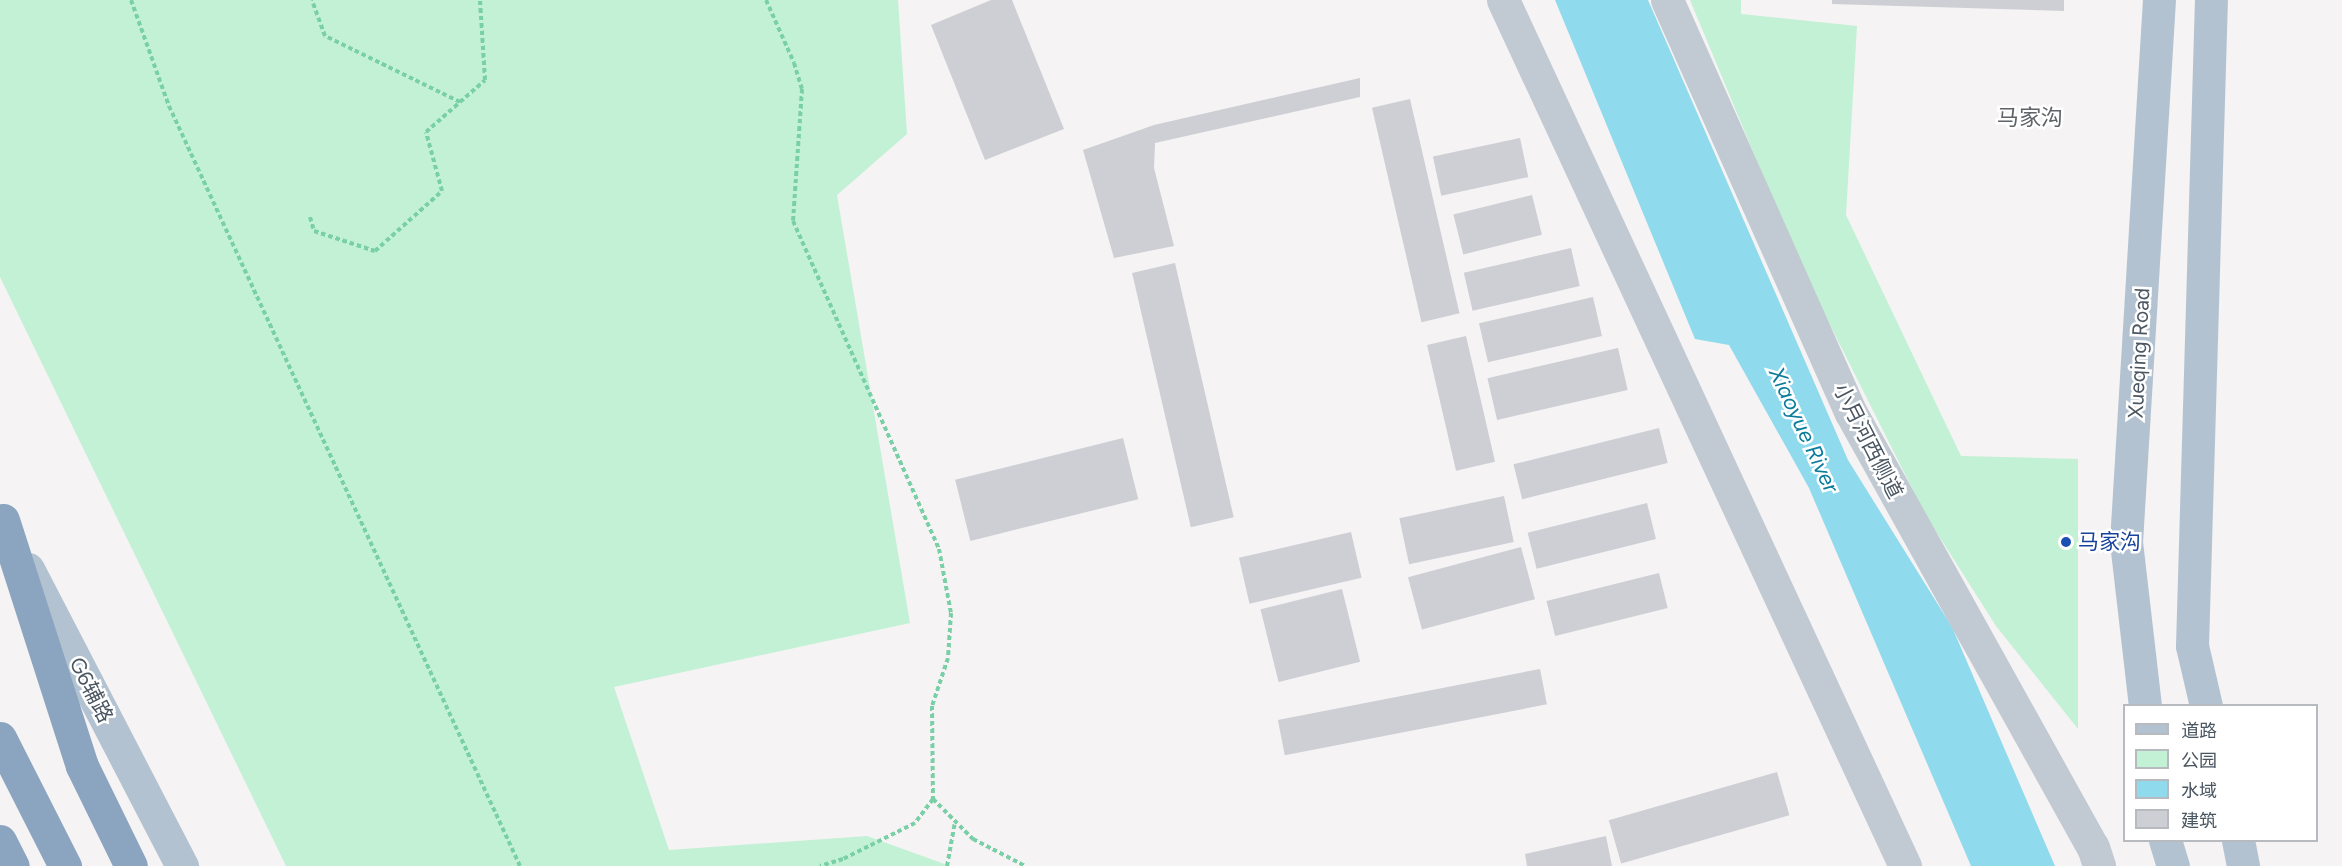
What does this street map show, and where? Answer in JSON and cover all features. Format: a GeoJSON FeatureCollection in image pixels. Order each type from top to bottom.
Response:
{"type":"FeatureCollection","features":[{"type":"Feature","properties":{"kind":"highway"},"geometry":{"type":"LineString","coordinates":[[1,517],[82,766],[131,866]]}},
{"type":"Feature","properties":{"kind":"highway"},"geometry":{"type":"LineString","coordinates":[[0,738],[65,866]]}},
{"type":"Feature","properties":{"kind":"highway"},"geometry":{"type":"LineString","coordinates":[[0,841],[13,866]]}},
{"type":"Feature","properties":{"kind":"main road","name":"Xueqing Road"},"geometry":{"type":"LineString","coordinates":[[2145,704],[2126,542],[2159,0]]}},
{"type":"Feature","properties":{"kind":"main road"},"geometry":{"type":"LineString","coordinates":[[2206,704],[2192,646],[2211,0]]}},
{"type":"Feature","properties":{"kind":"main road","name":"G6辅路"},"geometry":{"type":"LineString","coordinates":[[1,517],[182,866]]}},
{"type":"Feature","properties":{"kind":"main road"},"geometry":{"type":"LineString","coordinates":[[2166,842],[2173,866]]}},
{"type":"Feature","properties":{"kind":"main road"},"geometry":{"type":"LineString","coordinates":[[2238,842],[2244,866]]}},
{"type":"Feature","properties":{"kind":"lane"},"geometry":{"type":"LineString","coordinates":[[1503,0],[1905,866]]}},
{"type":"Feature","properties":{"kind":"lane","name":"小月河西侧道"},"geometry":{"type":"LineString","coordinates":[[1667,0],[1851,413],[2093,847],[2099,866]]}},
{"type":"Feature","properties":{"kind":"path"},"geometry":{"type":"LineString","coordinates":[[131,0],[169,106],[520,866]]}},
{"type":"Feature","properties":{"kind":"path"},"geometry":{"type":"LineString","coordinates":[[312,0],[325,36],[460,102]]}},
{"type":"Feature","properties":{"kind":"path"},"geometry":{"type":"LineString","coordinates":[[310,217],[314,231],[375,251],[442,191],[426,132],[485,80],[480,0]]}},
{"type":"Feature","properties":{"kind":"path"},"geometry":{"type":"LineString","coordinates":[[766,0],[794,63],[802,89],[793,221],[939,549],[951,613],[948,658],[932,706],[933,799],[915,823],[843,859],[820,866]]}},
{"type":"Feature","properties":{"kind":"path"},"geometry":{"type":"LineString","coordinates":[[933,799],[973,839],[1025,866]]}},
{"type":"Feature","properties":{"kind":"path"},"geometry":{"type":"LineString","coordinates":[[947,866],[955,821]]}},
{"type":"Feature","properties":{"kind":"green space"},"geometry":{"type":"Polygon","coordinates":[[[0,0],[898,0],[907,134],[837,195],[910,623],[614,687],[669,850],[867,836],[950,866],[286,866],[0,277],[0,0]]]}},
{"type":"Feature","properties":{"kind":"green space"},"geometry":{"type":"Polygon","coordinates":[[[1690,0],[1741,0],[1741,14],[1857,26],[1846,215],[1961,456],[2078,459],[2078,729],[1996,626],[1925,514],[1801,267],[1690,0]]]}},
{"type":"Feature","properties":{"kind":"water","name":"Xiaoyue River"},"geometry":{"type":"Polygon","coordinates":[[[1555,0],[1648,0],[1848,460],[1952,627],[2055,866],[1971,866],[1809,488],[1729,345],[1695,339],[1555,0]]]}},
{"type":"Feature","properties":{"kind":"building"},"geometry":{"type":"Polygon","coordinates":[[[991,0],[1012,0],[1064,129],[985,160],[931,25],[991,0]]]}},
{"type":"Feature","properties":{"kind":"building"},"geometry":{"type":"Polygon","coordinates":[[[1832,0],[2064,0],[2064,11],[1832,4],[1832,0]]]}},
{"type":"Feature","properties":{"kind":"building"},"geometry":{"type":"Polygon","coordinates":[[[1360,78],[1360,97],[1155,143],[1154,168],[1174,246],[1114,258],[1083,150],[1154,125],[1360,78]]]}},
{"type":"Feature","properties":{"kind":"building"},"geometry":{"type":"Polygon","coordinates":[[[1410,99],[1459,313],[1421,322],[1372,108],[1410,99]]]}},
{"type":"Feature","properties":{"kind":"building"},"geometry":{"type":"Polygon","coordinates":[[[1520,138],[1528,177],[1441,196],[1433,157],[1520,138]]]}},
{"type":"Feature","properties":{"kind":"building"},"geometry":{"type":"Polygon","coordinates":[[[1532,195],[1542,235],[1463,254],[1453,215],[1532,195]]]}},
{"type":"Feature","properties":{"kind":"building"},"geometry":{"type":"Polygon","coordinates":[[[1571,248],[1580,286],[1473,311],[1464,273],[1571,248]]]}},
{"type":"Feature","properties":{"kind":"building"},"geometry":{"type":"Polygon","coordinates":[[[1175,263],[1234,517],[1191,527],[1132,273],[1175,263]]]}},
{"type":"Feature","properties":{"kind":"building"},"geometry":{"type":"Polygon","coordinates":[[[1593,297],[1602,336],[1488,362],[1479,323],[1593,297]]]}},
{"type":"Feature","properties":{"kind":"building"},"geometry":{"type":"Polygon","coordinates":[[[1466,336],[1495,462],[1456,471],[1427,345],[1466,336]]]}},
{"type":"Feature","properties":{"kind":"building"},"geometry":{"type":"Polygon","coordinates":[[[1618,348],[1628,390],[1497,420],[1487,378],[1618,348]]]}},
{"type":"Feature","properties":{"kind":"building"},"geometry":{"type":"Polygon","coordinates":[[[1659,428],[1668,463],[1522,499],[1513,464],[1659,428]]]}},
{"type":"Feature","properties":{"kind":"building"},"geometry":{"type":"Polygon","coordinates":[[[1123,438],[1138,499],[970,541],[955,480],[1123,438]]]}},
{"type":"Feature","properties":{"kind":"building"},"geometry":{"type":"Polygon","coordinates":[[[1504,496],[1514,542],[1409,564],[1399,518],[1504,496]]]}},
{"type":"Feature","properties":{"kind":"building"},"geometry":{"type":"Polygon","coordinates":[[[1647,503],[1656,539],[1537,569],[1528,533],[1647,503]]]}},
{"type":"Feature","properties":{"kind":"building"},"geometry":{"type":"Polygon","coordinates":[[[1351,532],[1362,578],[1250,604],[1239,558],[1351,532]]]}},
{"type":"Feature","properties":{"kind":"building"},"geometry":{"type":"Polygon","coordinates":[[[1521,547],[1535,599],[1422,629],[1408,577],[1521,547]]]}},
{"type":"Feature","properties":{"kind":"building"},"geometry":{"type":"Polygon","coordinates":[[[1659,573],[1668,608],[1555,636],[1546,601],[1659,573]]]}},
{"type":"Feature","properties":{"kind":"building"},"geometry":{"type":"Polygon","coordinates":[[[1342,589],[1360,662],[1279,682],[1260,609],[1342,589]]]}},
{"type":"Feature","properties":{"kind":"building"},"geometry":{"type":"Polygon","coordinates":[[[1540,669],[1547,704],[1285,755],[1278,720],[1540,669]]]}},
{"type":"Feature","properties":{"kind":"building"},"geometry":{"type":"Polygon","coordinates":[[[1777,772],[1789,815],[1621,863],[1609,820],[1777,772]]]}},
{"type":"Feature","properties":{"kind":"building"},"geometry":{"type":"Polygon","coordinates":[[[1606,836],[1612,866],[1527,866],[1525,854],[1606,836]]]}},
{"type":"Feature","properties":{"kind":"place","name":"马家沟"},"geometry":{"type":"Point","coordinates":[2066,542]}},
{"type":"Feature","properties":{"kind":"district","name":"马家沟"},"geometry":{"type":"Point","coordinates":[2030,118]}}]}
